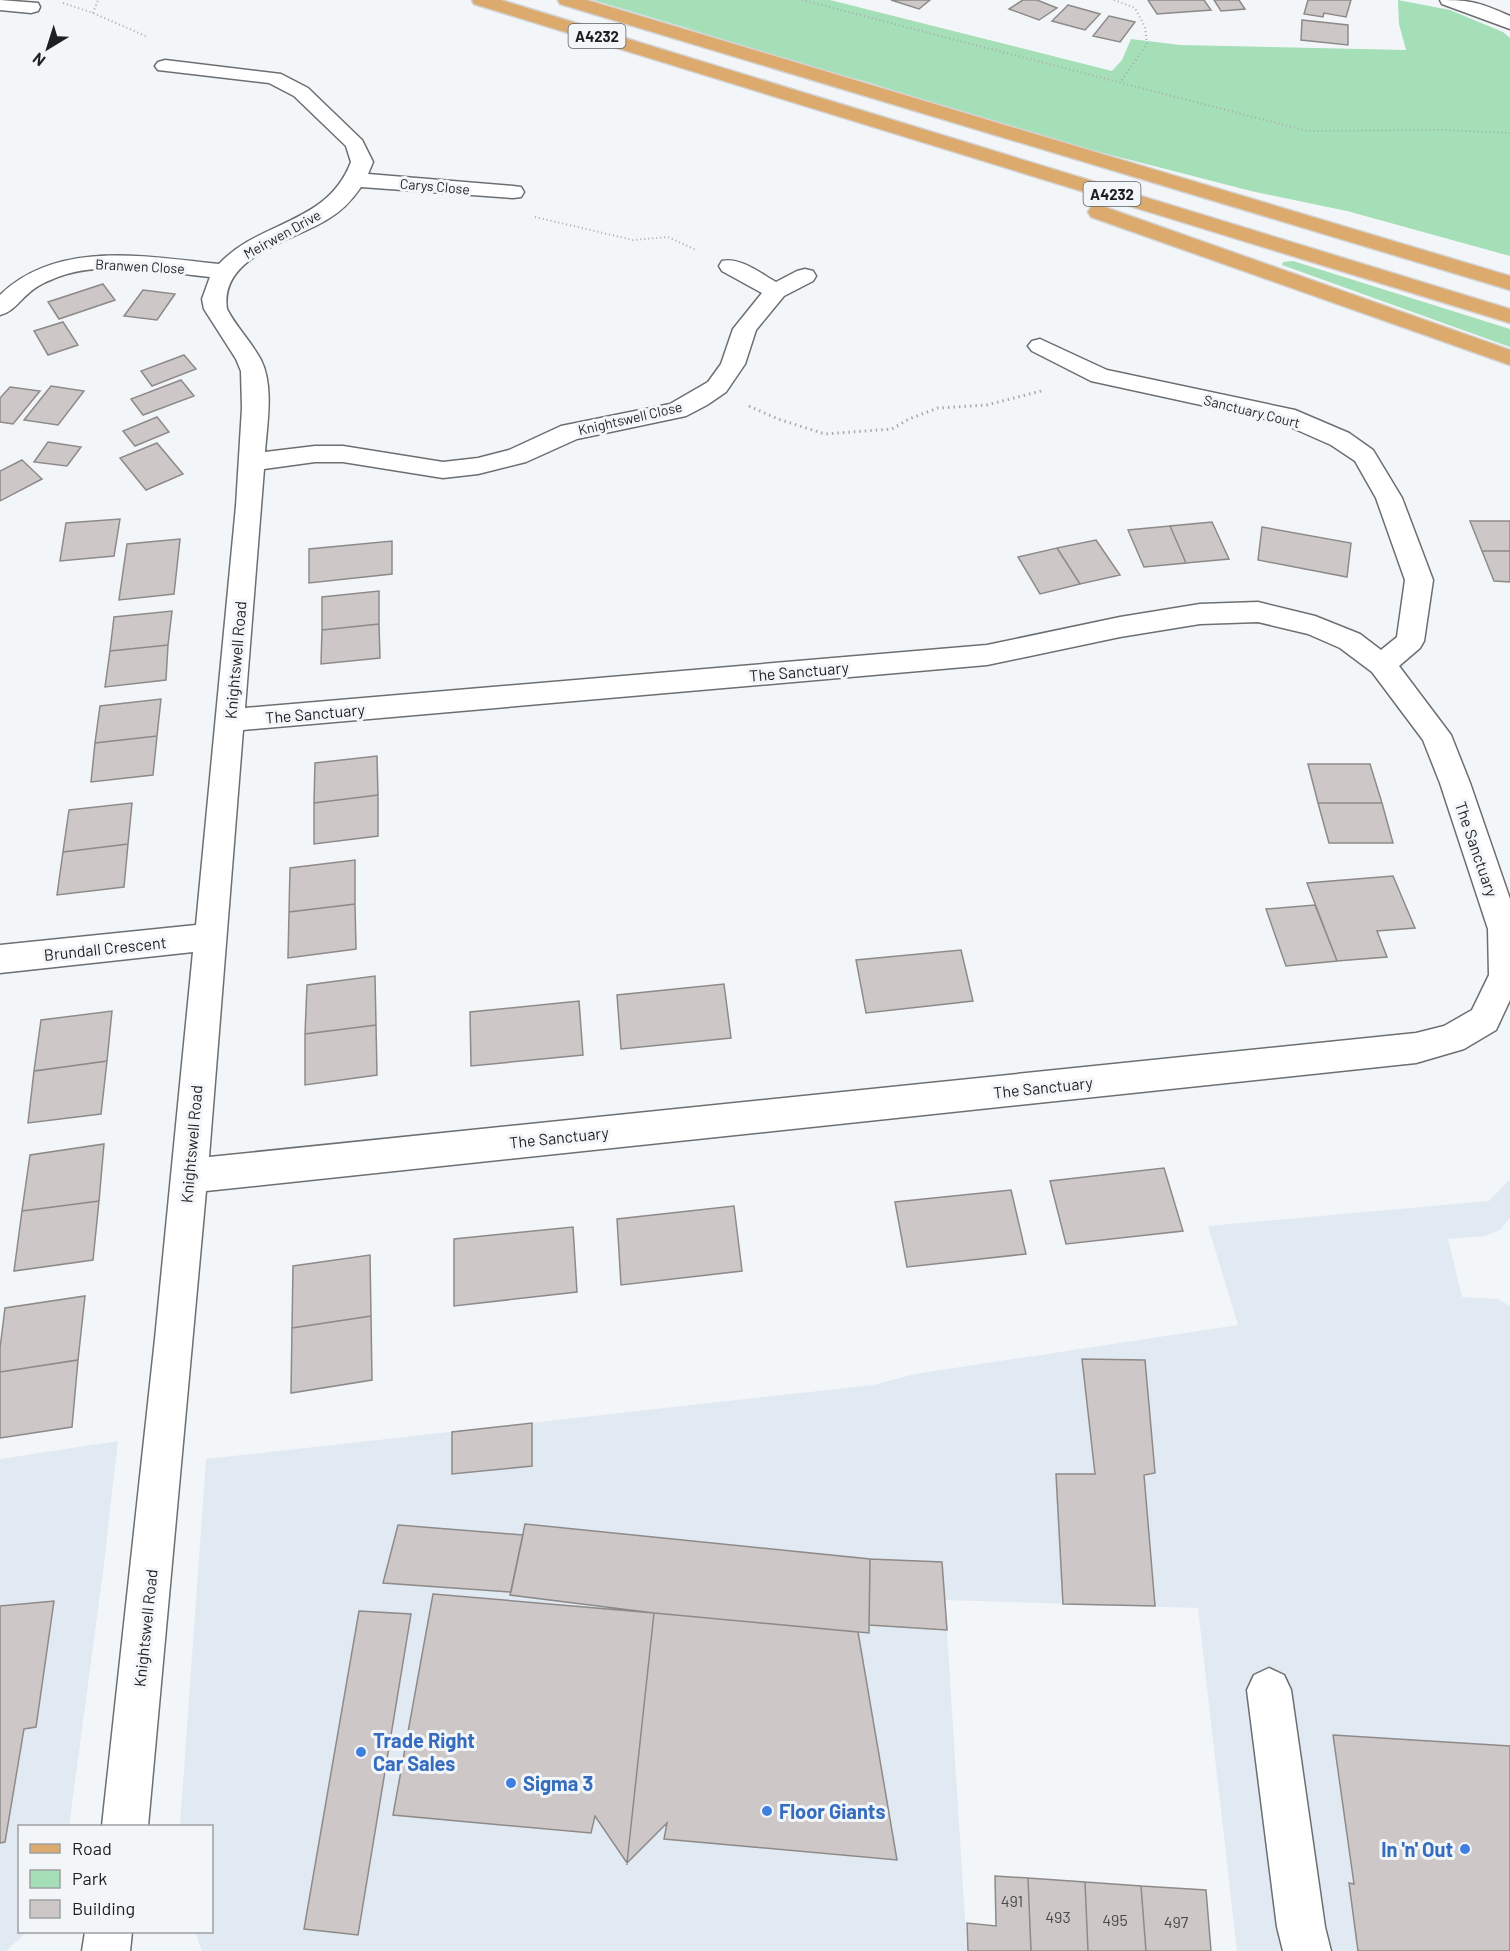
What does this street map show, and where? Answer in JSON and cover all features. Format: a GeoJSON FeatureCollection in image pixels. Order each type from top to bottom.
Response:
{"type":"FeatureCollection","features":[{"type":"Feature","properties":{"kind":"main road","name":"A4232"},"geometry":{"type":"LineString","coordinates":[[481,0],[1510,316]]}},
{"type":"Feature","properties":{"kind":"main road","name":"A4232"},"geometry":{"type":"LineString","coordinates":[[567,0],[1510,284]]}},
{"type":"Feature","properties":{"kind":"main road"},"geometry":{"type":"LineString","coordinates":[[714,72],[1510,358]]}},
{"type":"Feature","properties":{"kind":"main road"},"geometry":{"type":"LineString","coordinates":[[1163,179],[1510,268]]}},
{"type":"Feature","properties":{"kind":"street"},"geometry":{"type":"LineString","coordinates":[[1449,0],[1478,9],[1510,23]]}},
{"type":"Feature","properties":{"kind":"street"},"geometry":{"type":"LineString","coordinates":[[0,4],[31,7]]}},
{"type":"Feature","properties":{"kind":"street"},"geometry":{"type":"LineString","coordinates":[[167,62],[274,78],[301,92],[355,144],[362,162],[356,180]]}},
{"type":"Feature","properties":{"kind":"street","name":"Carys Close"},"geometry":{"type":"LineString","coordinates":[[356,180],[510,198]]}},
{"type":"Feature","properties":{"kind":"street","name":"Meirwen Drive"},"geometry":{"type":"LineString","coordinates":[[223,272],[255,246],[310,221],[335,204],[356,180]]}},
{"type":"Feature","properties":{"kind":"street","name":"Branwen Close"},"geometry":{"type":"LineString","coordinates":[[0,308],[12,292],[38,276],[64,267],[100,262],[223,272]]}},
{"type":"Feature","properties":{"kind":"street"},"geometry":{"type":"LineString","coordinates":[[730,266],[776,291]]}},
{"type":"Feature","properties":{"kind":"street"},"geometry":{"type":"LineString","coordinates":[[223,272],[214,299],[219,317],[247,353],[255,378],[253,462]]}},
{"type":"Feature","properties":{"kind":"street","name":"Knightswell Close"},"geometry":{"type":"LineString","coordinates":[[253,462],[315,454],[343,454],[443,470],[478,466],[517,456],[570,432],[676,410],[713,390],[733,364],[745,329],[776,291],[805,276]]}},
{"type":"Feature","properties":{"kind":"street","name":"Sanctuary Court"},"geometry":{"type":"LineString","coordinates":[[1040,346],[1081,367],[1128,383],[1287,417],[1340,439],[1364,456],[1389,498],[1419,580],[1410,641],[1382,665]]}},
{"type":"Feature","properties":{"kind":"street"},"geometry":{"type":"LineString","coordinates":[[1061,386],[1081,367]]}},
{"type":"Feature","properties":{"kind":"street","name":"Knightswell Road"},"geometry":{"type":"LineString","coordinates":[[125,1825],[211,937],[253,462]]}},
{"type":"Feature","properties":{"kind":"street","name":"The Sanctuary"},"geometry":{"type":"LineString","coordinates":[[188,1176],[1416,1048],[1452,1039],[1484,1020],[1505,975],[1504,929],[1455,783],[1436,735],[1382,665],[1350,641],[1315,626],[1258,612],[1200,614],[1120,627],[987,655],[229,720]]}},
{"type":"Feature","properties":{"kind":"street","name":"Brundall Crescent"},"geometry":{"type":"LineString","coordinates":[[0,959],[211,937]]}},
{"type":"Feature","properties":{"kind":"street"},"geometry":{"type":"LineString","coordinates":[[1269,1690],[1300,1927],[1307,1951]]}},
{"type":"Feature","properties":{"kind":"street"},"geometry":{"type":"LineString","coordinates":[[106,1951],[109,1933]]}},
{"type":"Feature","properties":{"kind":"path"},"geometry":{"type":"LineString","coordinates":[[56,0],[93,13],[148,38],[167,62]]}},
{"type":"Feature","properties":{"kind":"path"},"geometry":{"type":"LineString","coordinates":[[93,13],[98,0]]}},
{"type":"Feature","properties":{"kind":"path"},"geometry":{"type":"LineString","coordinates":[[802,0],[1308,131],[1444,130],[1510,133]]}},
{"type":"Feature","properties":{"kind":"path"},"geometry":{"type":"LineString","coordinates":[[1114,0],[1135,8],[1145,27],[1147,44],[1121,81]]}},
{"type":"Feature","properties":{"kind":"path"},"geometry":{"type":"LineString","coordinates":[[510,198],[574,228],[633,240],[668,237],[730,266]]}},
{"type":"Feature","properties":{"kind":"path"},"geometry":{"type":"LineString","coordinates":[[713,390],[778,419],[825,434],[892,429],[909,419],[938,408],[987,405],[1061,386]]}},
{"type":"Feature","properties":{"kind":"shaded area"},"geometry":{"type":"Polygon","coordinates":[[[1510,1179],[1510,1218],[1500,1230],[1485,1236],[1448,1239],[1462,1297],[1498,1299],[1510,1306],[1510,1951],[1237,1951],[1198,1608],[945,1600],[967,1951],[202,1951],[195,1933],[213,1933],[213,1825],[180,1825],[206,1459],[873,1385],[915,1374],[1238,1325],[1208,1226],[1489,1201],[1510,1179]]]}},
{"type":"Feature","properties":{"kind":"shaded area"},"geometry":{"type":"Polygon","coordinates":[[[118,1441],[69,1825],[18,1825],[18,1933],[26,1933],[6,1951],[0,1951],[0,1459],[118,1441]]]}},
{"type":"Feature","properties":{"kind":"green space"},"geometry":{"type":"Polygon","coordinates":[[[593,0],[830,0],[1112,71],[1122,60],[1131,39],[1180,45],[1406,50],[1399,24],[1398,0],[1450,10],[1503,32],[1510,38],[1510,256],[1347,211],[1251,191],[1041,137],[864,81],[806,68],[687,28],[593,0]]]}},
{"type":"Feature","properties":{"kind":"green space"},"geometry":{"type":"Polygon","coordinates":[[[1293,261],[1510,329],[1510,347],[1282,265],[1283,262],[1293,261]]]}},
{"type":"Feature","properties":{"kind":"building"},"geometry":{"type":"Polygon","coordinates":[[[891,0],[930,0],[919,9],[891,0]]]}},
{"type":"Feature","properties":{"kind":"building"},"geometry":{"type":"Polygon","coordinates":[[[1023,0],[1037,0],[1057,8],[1039,20],[1009,9],[1023,0]]]}},
{"type":"Feature","properties":{"kind":"building"},"geometry":{"type":"Polygon","coordinates":[[[1148,0],[1204,0],[1211,10],[1157,14],[1148,0]]]}},
{"type":"Feature","properties":{"kind":"building"},"geometry":{"type":"Polygon","coordinates":[[[1214,0],[1239,0],[1245,9],[1221,11],[1214,0]]]}},
{"type":"Feature","properties":{"kind":"building"},"geometry":{"type":"Polygon","coordinates":[[[1308,0],[1351,0],[1346,17],[1324,13],[1323,17],[1304,14],[1308,0]]]}},
{"type":"Feature","properties":{"kind":"building"},"geometry":{"type":"Polygon","coordinates":[[[1068,5],[1100,14],[1085,30],[1052,21],[1068,5]]]}},
{"type":"Feature","properties":{"kind":"building"},"geometry":{"type":"Polygon","coordinates":[[[1109,16],[1135,22],[1120,42],[1093,36],[1109,16]]]}},
{"type":"Feature","properties":{"kind":"building"},"geometry":{"type":"Polygon","coordinates":[[[1302,20],[1348,25],[1348,45],[1301,40],[1302,20]]]}},
{"type":"Feature","properties":{"kind":"building"},"geometry":{"type":"Polygon","coordinates":[[[103,284],[115,300],[59,319],[48,302],[103,284]]]}},
{"type":"Feature","properties":{"kind":"building"},"geometry":{"type":"Polygon","coordinates":[[[143,290],[175,294],[157,320],[124,316],[143,290]]]}},
{"type":"Feature","properties":{"kind":"building"},"geometry":{"type":"Polygon","coordinates":[[[63,322],[78,345],[48,355],[34,331],[63,322]]]}},
{"type":"Feature","properties":{"kind":"building"},"geometry":{"type":"Polygon","coordinates":[[[184,355],[196,369],[152,386],[141,371],[184,355]]]}},
{"type":"Feature","properties":{"kind":"building"},"geometry":{"type":"Polygon","coordinates":[[[181,380],[194,396],[143,415],[131,399],[181,380]]]}},
{"type":"Feature","properties":{"kind":"building"},"geometry":{"type":"Polygon","coordinates":[[[51,386],[84,391],[58,425],[24,420],[51,386]]]}},
{"type":"Feature","properties":{"kind":"building"},"geometry":{"type":"Polygon","coordinates":[[[10,387],[40,391],[13,424],[0,422],[0,398],[10,387]]]}},
{"type":"Feature","properties":{"kind":"building"},"geometry":{"type":"Polygon","coordinates":[[[157,417],[169,432],[135,446],[123,431],[157,417]]]}},
{"type":"Feature","properties":{"kind":"building"},"geometry":{"type":"Polygon","coordinates":[[[48,442],[81,447],[67,466],[34,462],[48,442]]]}},
{"type":"Feature","properties":{"kind":"building"},"geometry":{"type":"Polygon","coordinates":[[[157,443],[183,474],[146,490],[120,458],[157,443]]]}},
{"type":"Feature","properties":{"kind":"building"},"geometry":{"type":"Polygon","coordinates":[[[22,460],[42,479],[0,501],[0,471],[22,460]]]}},
{"type":"Feature","properties":{"kind":"building"},"geometry":{"type":"Polygon","coordinates":[[[120,519],[114,556],[60,561],[66,523],[120,519]]]}},
{"type":"Feature","properties":{"kind":"building"},"geometry":{"type":"Polygon","coordinates":[[[1470,521],[1510,521],[1510,551],[1482,551],[1470,521]]]}},
{"type":"Feature","properties":{"kind":"building"},"geometry":{"type":"Polygon","coordinates":[[[1212,522],[1229,559],[1186,563],[1170,526],[1212,522]]]}},
{"type":"Feature","properties":{"kind":"building"},"geometry":{"type":"Polygon","coordinates":[[[1170,526],[1186,563],[1144,567],[1128,530],[1170,526]]]}},
{"type":"Feature","properties":{"kind":"building"},"geometry":{"type":"Polygon","coordinates":[[[1262,527],[1351,543],[1347,577],[1258,560],[1262,527]]]}},
{"type":"Feature","properties":{"kind":"building"},"geometry":{"type":"Polygon","coordinates":[[[180,539],[174,594],[119,600],[127,544],[180,539]]]}},
{"type":"Feature","properties":{"kind":"building"},"geometry":{"type":"Polygon","coordinates":[[[1096,540],[1120,575],[1080,584],[1057,548],[1096,540]]]}},
{"type":"Feature","properties":{"kind":"building"},"geometry":{"type":"Polygon","coordinates":[[[392,541],[392,574],[309,583],[309,549],[392,541]]]}},
{"type":"Feature","properties":{"kind":"building"},"geometry":{"type":"Polygon","coordinates":[[[1057,548],[1080,584],[1040,594],[1018,557],[1057,548]]]}},
{"type":"Feature","properties":{"kind":"building"},"geometry":{"type":"Polygon","coordinates":[[[1482,551],[1510,551],[1510,582],[1494,581],[1482,551]]]}},
{"type":"Feature","properties":{"kind":"building"},"geometry":{"type":"Polygon","coordinates":[[[379,591],[379,624],[322,630],[322,597],[379,591]]]}},
{"type":"Feature","properties":{"kind":"building"},"geometry":{"type":"Polygon","coordinates":[[[172,611],[168,645],[110,651],[114,617],[172,611]]]}},
{"type":"Feature","properties":{"kind":"building"},"geometry":{"type":"Polygon","coordinates":[[[379,624],[380,658],[321,664],[322,630],[379,624]]]}},
{"type":"Feature","properties":{"kind":"building"},"geometry":{"type":"Polygon","coordinates":[[[168,645],[166,680],[105,687],[110,651],[168,645]]]}},
{"type":"Feature","properties":{"kind":"building"},"geometry":{"type":"Polygon","coordinates":[[[161,699],[157,736],[95,743],[100,706],[161,699]]]}},
{"type":"Feature","properties":{"kind":"building"},"geometry":{"type":"Polygon","coordinates":[[[157,736],[153,775],[91,782],[95,743],[157,736]]]}},
{"type":"Feature","properties":{"kind":"building"},"geometry":{"type":"Polygon","coordinates":[[[377,756],[378,795],[314,803],[315,763],[377,756]]]}},
{"type":"Feature","properties":{"kind":"building"},"geometry":{"type":"Polygon","coordinates":[[[1308,764],[1370,764],[1382,803],[1318,803],[1308,764]]]}},
{"type":"Feature","properties":{"kind":"building"},"geometry":{"type":"Polygon","coordinates":[[[378,795],[378,836],[314,844],[314,803],[378,795]]]}},
{"type":"Feature","properties":{"kind":"building"},"geometry":{"type":"Polygon","coordinates":[[[132,803],[128,844],[63,852],[69,810],[132,803]]]}},
{"type":"Feature","properties":{"kind":"building"},"geometry":{"type":"Polygon","coordinates":[[[1318,803],[1382,803],[1393,843],[1329,843],[1318,803]]]}},
{"type":"Feature","properties":{"kind":"building"},"geometry":{"type":"Polygon","coordinates":[[[128,844],[124,887],[57,895],[63,852],[128,844]]]}},
{"type":"Feature","properties":{"kind":"building"},"geometry":{"type":"Polygon","coordinates":[[[355,860],[355,904],[289,912],[290,868],[355,860]]]}},
{"type":"Feature","properties":{"kind":"building"},"geometry":{"type":"Polygon","coordinates":[[[1393,876],[1415,928],[1377,931],[1387,957],[1337,961],[1307,883],[1393,876]]]}},
{"type":"Feature","properties":{"kind":"building"},"geometry":{"type":"Polygon","coordinates":[[[355,904],[356,949],[288,958],[289,912],[355,904]]]}},
{"type":"Feature","properties":{"kind":"building"},"geometry":{"type":"Polygon","coordinates":[[[1315,905],[1337,961],[1286,966],[1266,909],[1315,905]]]}},
{"type":"Feature","properties":{"kind":"building"},"geometry":{"type":"Polygon","coordinates":[[[961,950],[973,1001],[866,1013],[856,960],[961,950]]]}},
{"type":"Feature","properties":{"kind":"building"},"geometry":{"type":"Polygon","coordinates":[[[375,976],[376,1025],[305,1034],[307,985],[375,976]]]}},
{"type":"Feature","properties":{"kind":"building"},"geometry":{"type":"Polygon","coordinates":[[[724,984],[731,1038],[621,1049],[617,995],[724,984]]]}},
{"type":"Feature","properties":{"kind":"building"},"geometry":{"type":"Polygon","coordinates":[[[579,1001],[583,1055],[471,1066],[470,1012],[579,1001]]]}},
{"type":"Feature","properties":{"kind":"building"},"geometry":{"type":"Polygon","coordinates":[[[112,1011],[107,1061],[34,1071],[41,1020],[112,1011]]]}},
{"type":"Feature","properties":{"kind":"building"},"geometry":{"type":"Polygon","coordinates":[[[376,1025],[377,1075],[305,1085],[305,1034],[376,1025]]]}},
{"type":"Feature","properties":{"kind":"building"},"geometry":{"type":"Polygon","coordinates":[[[107,1061],[101,1114],[28,1123],[34,1071],[107,1061]]]}},
{"type":"Feature","properties":{"kind":"building"},"geometry":{"type":"Polygon","coordinates":[[[104,1144],[99,1201],[22,1211],[30,1155],[104,1144]]]}},
{"type":"Feature","properties":{"kind":"building"},"geometry":{"type":"Polygon","coordinates":[[[1164,1168],[1183,1231],[1066,1244],[1050,1181],[1164,1168]]]}},
{"type":"Feature","properties":{"kind":"building"},"geometry":{"type":"Polygon","coordinates":[[[1011,1190],[1026,1254],[907,1267],[895,1202],[1011,1190]]]}},
{"type":"Feature","properties":{"kind":"building"},"geometry":{"type":"Polygon","coordinates":[[[99,1201],[93,1260],[14,1271],[22,1211],[99,1201]]]}},
{"type":"Feature","properties":{"kind":"building"},"geometry":{"type":"Polygon","coordinates":[[[734,1206],[742,1271],[621,1285],[617,1219],[734,1206]]]}},
{"type":"Feature","properties":{"kind":"building"},"geometry":{"type":"Polygon","coordinates":[[[573,1227],[577,1292],[454,1306],[454,1239],[573,1227]]]}},
{"type":"Feature","properties":{"kind":"building"},"geometry":{"type":"Polygon","coordinates":[[[370,1255],[371,1316],[292,1328],[293,1266],[370,1255]]]}},
{"type":"Feature","properties":{"kind":"building"},"geometry":{"type":"Polygon","coordinates":[[[85,1296],[78,1360],[0,1372],[0,1348],[5,1308],[85,1296]]]}},
{"type":"Feature","properties":{"kind":"building"},"geometry":{"type":"Polygon","coordinates":[[[371,1316],[372,1380],[291,1393],[292,1328],[371,1316]]]}},
{"type":"Feature","properties":{"kind":"building"},"geometry":{"type":"Polygon","coordinates":[[[1082,1359],[1145,1360],[1155,1473],[1144,1475],[1155,1606],[1063,1604],[1056,1474],[1095,1474],[1082,1359]]]}},
{"type":"Feature","properties":{"kind":"building"},"geometry":{"type":"Polygon","coordinates":[[[78,1360],[72,1427],[0,1438],[0,1372],[78,1360]]]}},
{"type":"Feature","properties":{"kind":"building"},"geometry":{"type":"Polygon","coordinates":[[[532,1423],[532,1466],[452,1474],[452,1432],[532,1423]]]}},
{"type":"Feature","properties":{"kind":"building"},"geometry":{"type":"Polygon","coordinates":[[[525,1524],[870,1559],[869,1633],[654,1613],[510,1595],[525,1524]]]}},
{"type":"Feature","properties":{"kind":"building"},"geometry":{"type":"Polygon","coordinates":[[[398,1525],[523,1535],[511,1592],[383,1583],[398,1525]]]}},
{"type":"Feature","properties":{"kind":"building"},"geometry":{"type":"Polygon","coordinates":[[[870,1559],[942,1562],[947,1630],[869,1625],[870,1559]]]}},
{"type":"Feature","properties":{"kind":"building"},"geometry":{"type":"Polygon","coordinates":[[[433,1594],[654,1613],[627,1863],[595,1816],[591,1833],[393,1815],[433,1594]]]}},
{"type":"Feature","properties":{"kind":"building"},"geometry":{"type":"Polygon","coordinates":[[[54,1601],[36,1727],[24,1729],[5,1842],[0,1843],[0,1606],[54,1601]]]}},
{"type":"Feature","properties":{"kind":"building"},"geometry":{"type":"Polygon","coordinates":[[[359,1611],[411,1614],[358,1935],[304,1929],[359,1611]]]}},
{"type":"Feature","properties":{"kind":"building"},"geometry":{"type":"Polygon","coordinates":[[[654,1613],[858,1632],[897,1860],[664,1839],[667,1823],[627,1863],[654,1613]]]}},
{"type":"Feature","properties":{"kind":"building"},"geometry":{"type":"Polygon","coordinates":[[[1333,1735],[1510,1746],[1510,1951],[1358,1951],[1349,1883],[1354,1884],[1333,1735]]]}},
{"type":"Feature","properties":{"kind":"building"},"geometry":{"type":"Polygon","coordinates":[[[995,1876],[1028,1878],[1031,1951],[968,1951],[967,1923],[996,1926],[995,1876]]]}},
{"type":"Feature","properties":{"kind":"building"},"geometry":{"type":"Polygon","coordinates":[[[1028,1878],[1085,1882],[1088,1951],[1031,1951],[1028,1878]]]}},
{"type":"Feature","properties":{"kind":"building"},"geometry":{"type":"Polygon","coordinates":[[[1085,1882],[1141,1886],[1146,1951],[1088,1951],[1085,1882]]]}},
{"type":"Feature","properties":{"kind":"building"},"geometry":{"type":"Polygon","coordinates":[[[1141,1886],[1206,1890],[1211,1951],[1146,1951],[1141,1886]]]}},
{"type":"Feature","properties":{"kind":"place","name":"Trade Right Car Sales"},"geometry":{"type":"Point","coordinates":[361,1752]}},
{"type":"Feature","properties":{"kind":"place","name":"Sigma 3"},"geometry":{"type":"Point","coordinates":[511,1783]}},
{"type":"Feature","properties":{"kind":"place","name":"Floor Giants"},"geometry":{"type":"Point","coordinates":[767,1811]}},
{"type":"Feature","properties":{"kind":"place","name":"In 'n' Out"},"geometry":{"type":"Point","coordinates":[1465,1849]}}]}
